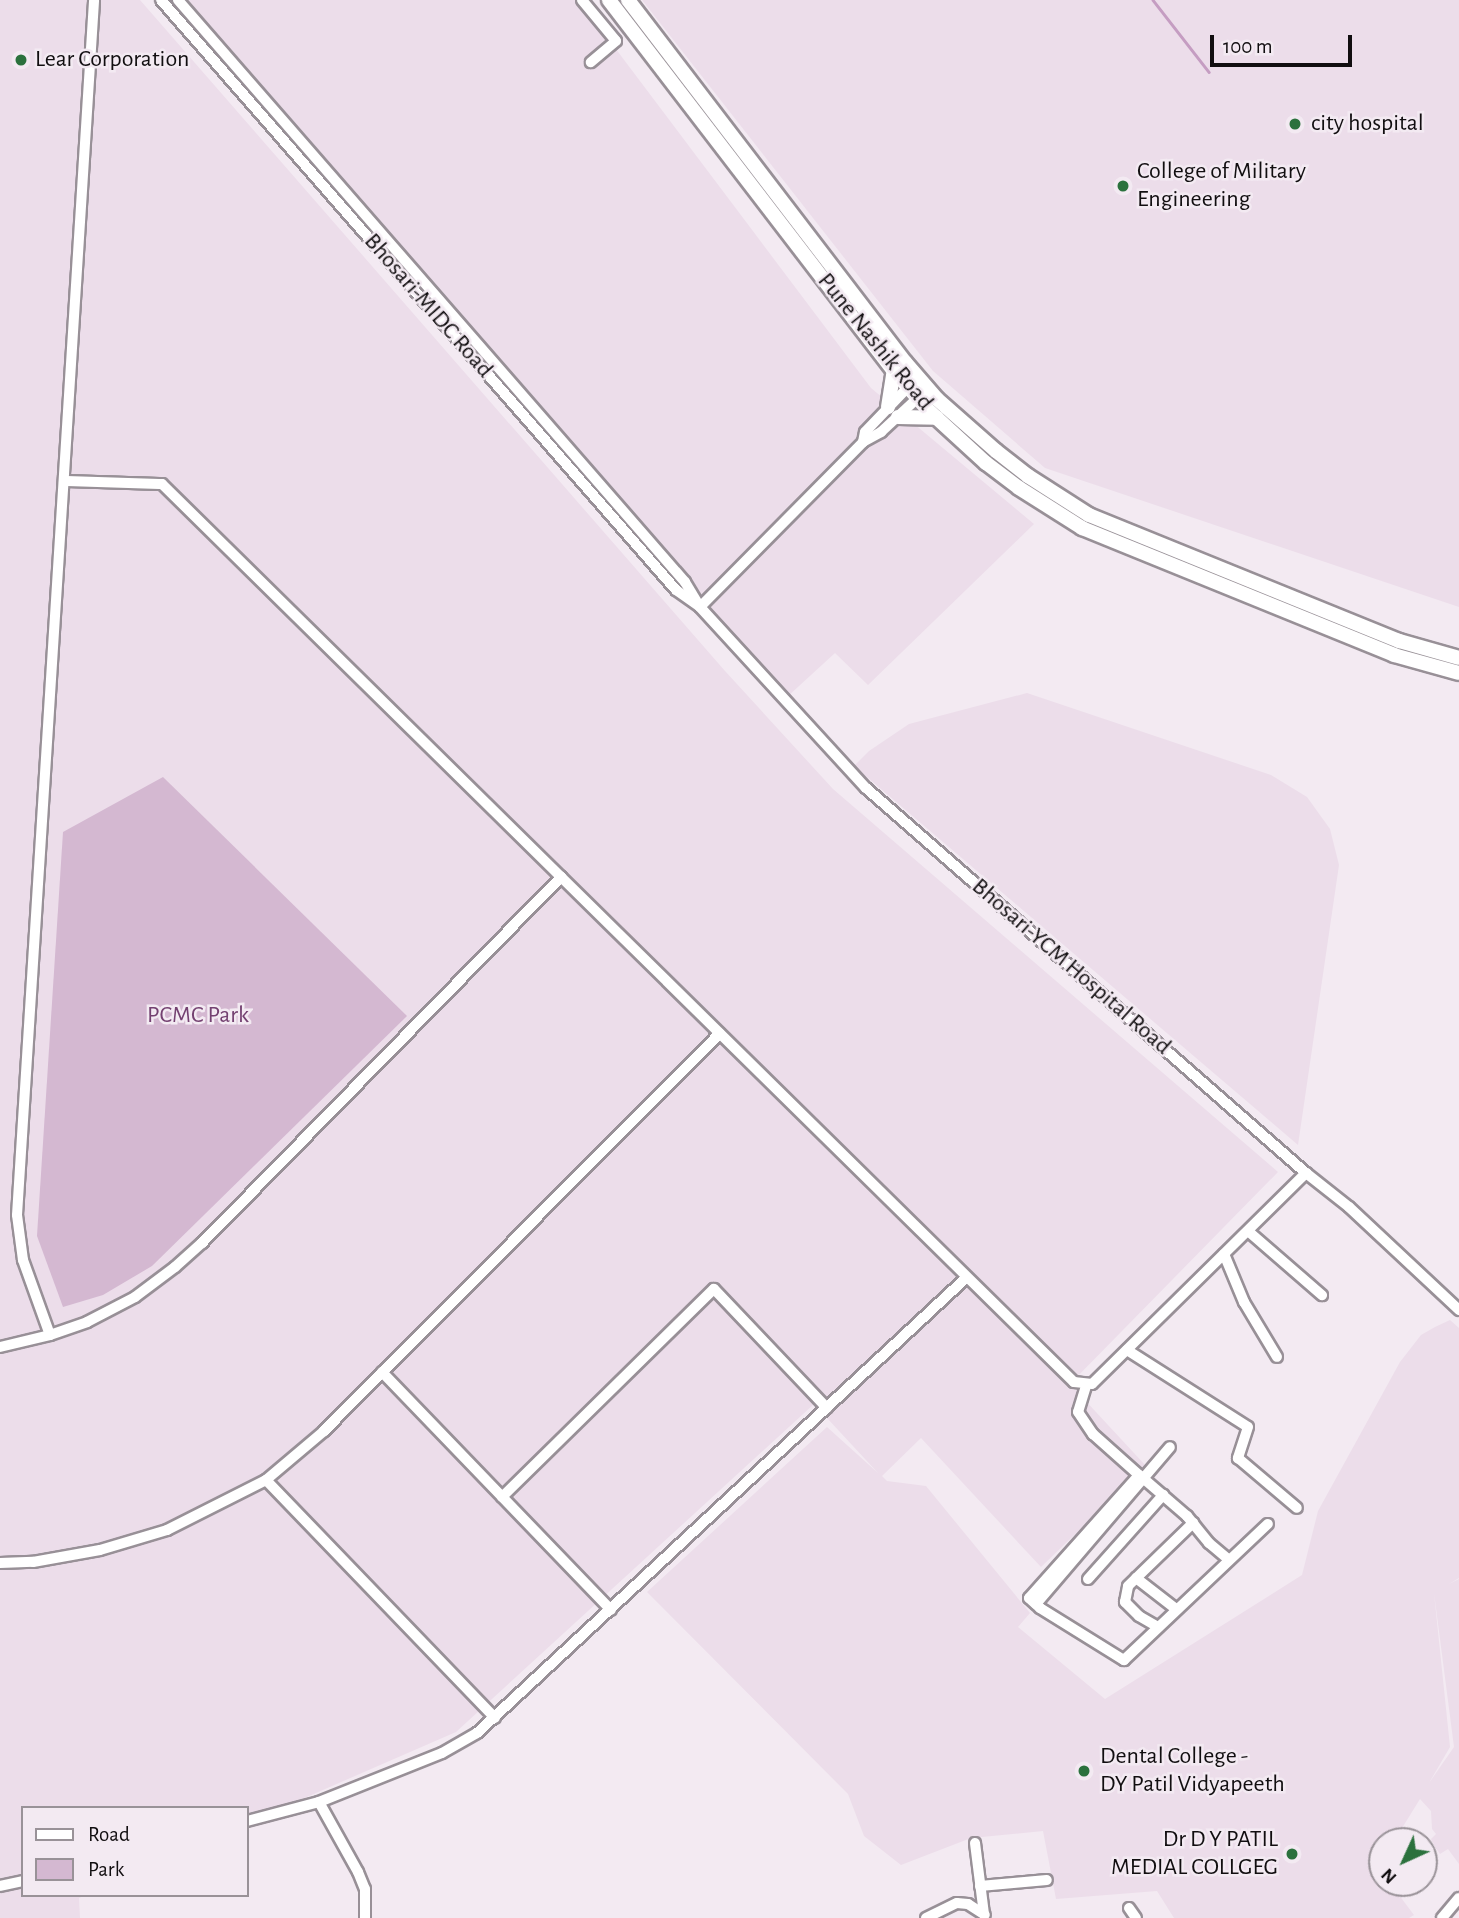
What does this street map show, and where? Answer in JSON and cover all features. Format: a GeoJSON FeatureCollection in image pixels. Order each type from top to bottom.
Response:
{"type":"FeatureCollection","features":[{"type":"Feature","properties":{"kind":"highway","name":"Pune Nashik Road"},"geometry":{"type":"LineString","coordinates":[[609,0],[894,371],[1006,460],[1089,515],[1399,641],[1459,657]]}},
{"type":"Feature","properties":{"kind":"highway","name":"Pune Nashik Road"},"geometry":{"type":"LineString","coordinates":[[628,0],[918,388],[937,418],[1019,488],[1082,528],[1394,655],[1459,673]]}},
{"type":"Feature","properties":{"kind":"highway"},"geometry":{"type":"LineString","coordinates":[[894,371],[893,412],[937,418]]}},
{"type":"Feature","properties":{"kind":"street"},"geometry":{"type":"LineString","coordinates":[[50,1335],[23,1260],[17,1215],[94,0]]}},
{"type":"Feature","properties":{"kind":"street","name":"Bhosari-MIDC Road"},"geometry":{"type":"LineString","coordinates":[[161,0],[676,590],[700,607]]}},
{"type":"Feature","properties":{"kind":"street","name":"Bhosari-MIDC Road"},"geometry":{"type":"LineString","coordinates":[[178,0],[685,582],[700,607]]}},
{"type":"Feature","properties":{"kind":"street"},"geometry":{"type":"LineString","coordinates":[[582,0],[616,41],[591,62]]}},
{"type":"Feature","properties":{"kind":"street"},"geometry":{"type":"LineString","coordinates":[[893,412],[918,388]]}},
{"type":"Feature","properties":{"kind":"street"},"geometry":{"type":"LineString","coordinates":[[700,607],[863,442],[865,432],[893,412],[918,388]]}},
{"type":"Feature","properties":{"kind":"street"},"geometry":{"type":"LineString","coordinates":[[64,481],[162,484],[1070,1379],[1086,1386],[1092,1384],[1307,1173]]}},
{"type":"Feature","properties":{"kind":"street","name":"Bhosari-YCM Hospital Road"},"geometry":{"type":"LineString","coordinates":[[700,607],[866,788],[1349,1207],[1459,1310]]}},
{"type":"Feature","properties":{"kind":"street"},"geometry":{"type":"LineString","coordinates":[[0,1347],[50,1335],[87,1322],[135,1297],[191,1253],[561,877]]}},
{"type":"Feature","properties":{"kind":"street"},"geometry":{"type":"LineString","coordinates":[[0,1563],[33,1562],[89,1552],[156,1534],[209,1511],[266,1480],[314,1441],[720,1033]]}},
{"type":"Feature","properties":{"kind":"street"},"geometry":{"type":"LineString","coordinates":[[1248,1231],[1322,1295]]}},
{"type":"Feature","properties":{"kind":"street"},"geometry":{"type":"LineString","coordinates":[[1224,1254],[1244,1302],[1277,1357]]}},
{"type":"Feature","properties":{"kind":"street"},"geometry":{"type":"LineString","coordinates":[[248,1821],[319,1802],[442,1753],[469,1739],[495,1718],[967,1278]]}},
{"type":"Feature","properties":{"kind":"street"},"geometry":{"type":"LineString","coordinates":[[502,1497],[714,1289],[827,1408]]}},
{"type":"Feature","properties":{"kind":"street"},"geometry":{"type":"LineString","coordinates":[[1127,1350],[1248,1427],[1238,1458],[1297,1508]]}},
{"type":"Feature","properties":{"kind":"street"},"geometry":{"type":"LineString","coordinates":[[382,1372],[611,1610]]}},
{"type":"Feature","properties":{"kind":"street"},"geometry":{"type":"LineString","coordinates":[[1086,1386],[1078,1412],[1093,1434],[1163,1495],[1229,1560]]}},
{"type":"Feature","properties":{"kind":"street"},"geometry":{"type":"LineString","coordinates":[[1168,1445],[1142,1477],[1029,1598],[1124,1660],[1268,1524]]}},
{"type":"Feature","properties":{"kind":"street"},"geometry":{"type":"LineString","coordinates":[[266,1480],[495,1718]]}},
{"type":"Feature","properties":{"kind":"street"},"geometry":{"type":"LineString","coordinates":[[1088,1579],[1163,1495]]}},
{"type":"Feature","properties":{"kind":"street"},"geometry":{"type":"LineString","coordinates":[[1158,1627],[1139,1616],[1125,1601],[1128,1586],[1193,1523]]}},
{"type":"Feature","properties":{"kind":"street"},"geometry":{"type":"LineString","coordinates":[[1136,1578],[1177,1609]]}},
{"type":"Feature","properties":{"kind":"street"},"geometry":{"type":"LineString","coordinates":[[319,1802],[365,1889],[365,1918]]}},
{"type":"Feature","properties":{"kind":"street"},"geometry":{"type":"LineString","coordinates":[[975,1843],[986,1916]]}},
{"type":"Feature","properties":{"kind":"street"},"geometry":{"type":"LineString","coordinates":[[980,1886],[1047,1880]]}},
{"type":"Feature","properties":{"kind":"street"},"geometry":{"type":"LineString","coordinates":[[0,1886],[21,1881]]}},
{"type":"Feature","properties":{"kind":"street"},"geometry":{"type":"LineString","coordinates":[[1442,1918],[1459,1898]]}},
{"type":"Feature","properties":{"kind":"street"},"geometry":{"type":"LineString","coordinates":[[926,1918],[957,1903],[968,1904],[986,1916]]}},
{"type":"Feature","properties":{"kind":"street"},"geometry":{"type":"LineString","coordinates":[[1129,1908],[1136,1918]]}},
{"type":"Feature","properties":{"kind":"shaded area"},"geometry":{"type":"Polygon","coordinates":[[[0,0],[140,0],[725,671],[833,789],[1278,1172],[1070,1384],[1146,1466],[1041,1567],[921,1438],[882,1476],[887,1481],[926,1486],[1030,1613],[1018,1627],[1105,1699],[1302,1575],[1318,1511],[1400,1362],[1421,1335],[1450,1320],[1459,1328],[1459,1578],[1449,1584],[1459,1579],[1459,1864],[1448,1849],[1440,1854],[1438,1851],[1438,1827],[1432,1827],[1431,1811],[1420,1799],[1403,1827],[1368,1827],[1368,1897],[1400,1897],[1414,1915],[1409,1918],[1174,1918],[1157,1891],[1056,1899],[1043,1831],[971,1838],[901,1865],[864,1836],[848,1794],[647,1592],[827,1427],[878,1473],[814,1404],[456,1732],[248,1823],[248,1806],[21,1806],[21,1897],[81,1897],[79,1898],[80,1918],[0,1918],[0,0]],[[1434,1593],[1450,1747],[1429,1783],[1454,1747],[1434,1593]]]}},
{"type":"Feature","properties":{"kind":"shaded area"},"geometry":{"type":"Polygon","coordinates":[[[179,0],[579,0],[871,388],[1034,524],[868,685],[835,653],[787,697],[525,390],[179,0]]]}},
{"type":"Feature","properties":{"kind":"shaded area","name":"College of Military Engineering"},"geometry":{"type":"Polygon","coordinates":[[[642,0],[1459,0],[1459,607],[1045,468],[933,371],[642,0]]]}},
{"type":"Feature","properties":{"kind":"shaded area"},"geometry":{"type":"Polygon","coordinates":[[[1027,693],[1271,775],[1307,797],[1330,829],[1339,865],[1298,1145],[854,766],[869,751],[909,724],[1027,693]]]}},
{"type":"Feature","properties":{"kind":"green space","name":"PCMC Park"},"geometry":{"type":"Polygon","coordinates":[[[163,777],[407,1016],[152,1266],[103,1295],[63,1307],[37,1236],[63,832],[163,777]]]}},
{"type":"Feature","properties":{"kind":"waterway"},"geometry":{"type":"LineString","coordinates":[[1153,0],[1209,72]]}},
{"type":"Feature","properties":{"kind":"place","name":"Lear Corporation"},"geometry":{"type":"Point","coordinates":[21,60]}},
{"type":"Feature","properties":{"kind":"place","name":"city hospital"},"geometry":{"type":"Point","coordinates":[1295,124]}},
{"type":"Feature","properties":{"kind":"place","name":"College of Military Engineering"},"geometry":{"type":"Point","coordinates":[1123,186]}},
{"type":"Feature","properties":{"kind":"place","name":"Dental College - DY Patil Vidyapeeth"},"geometry":{"type":"Point","coordinates":[1084,1771]}},
{"type":"Feature","properties":{"kind":"place","name":"Dr D Y PATIL MEDIAL COLLGEG"},"geometry":{"type":"Point","coordinates":[1292,1854]}}]}
